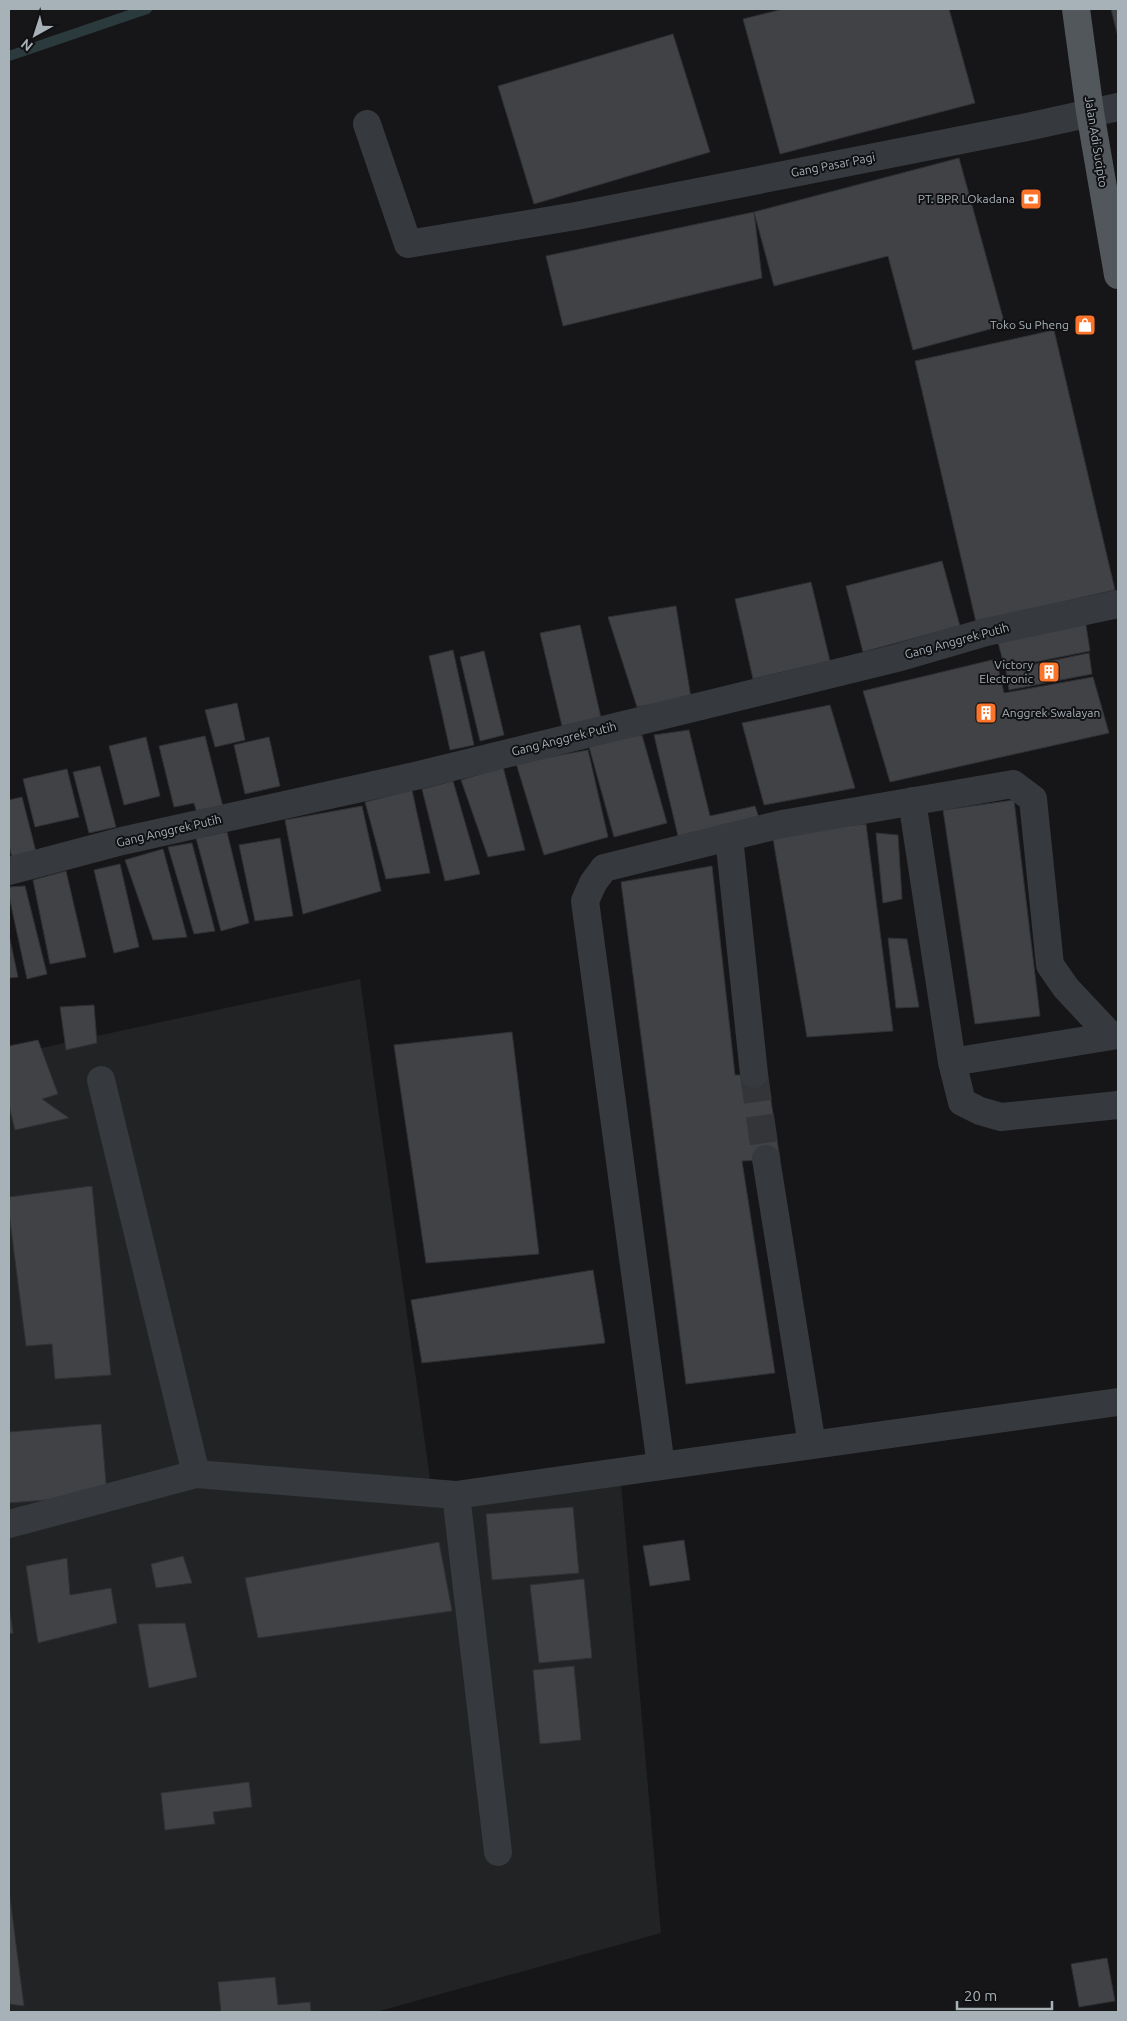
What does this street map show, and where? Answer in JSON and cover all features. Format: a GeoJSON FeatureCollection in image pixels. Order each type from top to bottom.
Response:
{"type":"FeatureCollection","features":[{"type":"Feature","properties":{"kind":"main road","name":"Jalan Adi Sucipto"},"geometry":{"type":"LineString","coordinates":[[1076,9],[1090,112],[1118,275]]}},
{"type":"Feature","properties":{"kind":"street","name":"Gang Pasar Pagi"},"geometry":{"type":"LineString","coordinates":[[366,124],[408,244],[576,216],[1017,129],[1118,107]]}},
{"type":"Feature","properties":{"kind":"street","name":"Gang Anggrek Putih"},"geometry":{"type":"LineString","coordinates":[[9,871],[122,841],[415,776],[896,658],[986,632],[1118,604]]}},
{"type":"Feature","properties":{"kind":"street"},"geometry":{"type":"LineString","coordinates":[[661,1466],[585,901],[593,883],[604,868],[782,824],[1013,784],[1033,799],[1050,965],[1066,988],[1115,1035]]}},
{"type":"Feature","properties":{"kind":"street"},"geometry":{"type":"LineString","coordinates":[[912,801],[952,1062],[962,1102],[980,1111],[1001,1117],[1118,1105]]}},
{"type":"Feature","properties":{"kind":"street"},"geometry":{"type":"LineString","coordinates":[[729,837],[754,1074]]}},
{"type":"Feature","properties":{"kind":"street"},"geometry":{"type":"LineString","coordinates":[[952,1062],[1115,1035]]}},
{"type":"Feature","properties":{"kind":"street"},"geometry":{"type":"LineString","coordinates":[[100,1080],[196,1474]]}},
{"type":"Feature","properties":{"kind":"street"},"geometry":{"type":"LineString","coordinates":[[766,1159],[812,1445]]}},
{"type":"Feature","properties":{"kind":"street"},"geometry":{"type":"LineString","coordinates":[[9,1524],[196,1474],[456,1495],[1118,1402]]}},
{"type":"Feature","properties":{"kind":"street"},"geometry":{"type":"LineString","coordinates":[[456,1495],[498,1852]]}},
{"type":"Feature","properties":{"kind":"shaded area"},"geometry":{"type":"Polygon","coordinates":[[[360,979],[432,1493],[620,1472],[661,1933],[376,2012],[9,2012],[9,1055],[360,979]]]}},
{"type":"Feature","properties":{"kind":"building"},"geometry":{"type":"Polygon","coordinates":[[[783,9],[949,9],[975,103],[780,154],[743,19],[783,9]]]}},
{"type":"Feature","properties":{"kind":"building"},"geometry":{"type":"Polygon","coordinates":[[[1111,9],[1118,9],[1118,37],[1111,9]]]}},
{"type":"Feature","properties":{"kind":"building"},"geometry":{"type":"Polygon","coordinates":[[[673,34],[710,152],[534,204],[498,86],[673,34]]]}},
{"type":"Feature","properties":{"kind":"building"},"geometry":{"type":"Polygon","coordinates":[[[959,158],[1005,325],[913,350],[888,256],[774,286],[754,212],[959,158]]]}},
{"type":"Feature","properties":{"kind":"building"},"geometry":{"type":"Polygon","coordinates":[[[754,212],[762,278],[563,326],[546,256],[754,212]]]}},
{"type":"Feature","properties":{"kind":"building"},"geometry":{"type":"Polygon","coordinates":[[[1054,330],[1115,590],[976,622],[915,361],[1054,330]]]}},
{"type":"Feature","properties":{"kind":"building"},"geometry":{"type":"Polygon","coordinates":[[[942,561],[960,626],[863,652],[846,586],[942,561]]]}},
{"type":"Feature","properties":{"kind":"building"},"geometry":{"type":"Polygon","coordinates":[[[811,582],[830,661],[753,679],[735,599],[811,582]]]}},
{"type":"Feature","properties":{"kind":"building"},"geometry":{"type":"Polygon","coordinates":[[[676,606],[691,698],[637,707],[608,617],[676,606]]]}},
{"type":"Feature","properties":{"kind":"building"},"geometry":{"type":"Polygon","coordinates":[[[1085,619],[1090,651],[1005,668],[997,639],[1085,619]]]}},
{"type":"Feature","properties":{"kind":"building"},"geometry":{"type":"Polygon","coordinates":[[[580,625],[601,718],[562,726],[540,633],[580,625]]]}},
{"type":"Feature","properties":{"kind":"building"},"geometry":{"type":"Polygon","coordinates":[[[453,650],[474,745],[450,750],[429,656],[453,650]]]}},
{"type":"Feature","properties":{"kind":"building"},"geometry":{"type":"Polygon","coordinates":[[[484,651],[504,735],[480,741],[460,657],[484,651]]]}},
{"type":"Feature","properties":{"kind":"building","name":"Victory Electronic"},"geometry":{"type":"Polygon","coordinates":[[[1089,653],[1092,674],[1009,690],[1006,670],[1089,653]]]}},
{"type":"Feature","properties":{"kind":"building","name":"Anggrek Swalayan"},"geometry":{"type":"Polygon","coordinates":[[[996,659],[1004,693],[1093,677],[1109,733],[890,782],[863,691],[996,659]]]}},
{"type":"Feature","properties":{"kind":"building"},"geometry":{"type":"Polygon","coordinates":[[[237,703],[245,740],[215,747],[205,710],[237,703]]]}},
{"type":"Feature","properties":{"kind":"building"},"geometry":{"type":"Polygon","coordinates":[[[830,705],[855,788],[764,805],[742,723],[830,705]]]}},
{"type":"Feature","properties":{"kind":"building"},"geometry":{"type":"Polygon","coordinates":[[[689,730],[710,816],[755,806],[759,818],[678,836],[654,735],[689,730]]]}},
{"type":"Feature","properties":{"kind":"building"},"geometry":{"type":"Polygon","coordinates":[[[642,735],[667,823],[614,837],[588,743],[642,735]]]}},
{"type":"Feature","properties":{"kind":"building"},"geometry":{"type":"Polygon","coordinates":[[[205,736],[223,807],[197,813],[194,803],[174,807],[159,746],[205,736]]]}},
{"type":"Feature","properties":{"kind":"building"},"geometry":{"type":"Polygon","coordinates":[[[146,737],[160,796],[124,805],[109,746],[146,737]]]}},
{"type":"Feature","properties":{"kind":"building"},"geometry":{"type":"Polygon","coordinates":[[[269,737],[280,786],[245,794],[234,745],[269,737]]]}},
{"type":"Feature","properties":{"kind":"building"},"geometry":{"type":"Polygon","coordinates":[[[588,750],[608,837],[544,855],[516,763],[588,750]]]}},
{"type":"Feature","properties":{"kind":"building"},"geometry":{"type":"Polygon","coordinates":[[[100,766],[116,827],[89,833],[73,772],[100,766]]]}},
{"type":"Feature","properties":{"kind":"building"},"geometry":{"type":"Polygon","coordinates":[[[503,767],[525,850],[488,857],[461,780],[503,767]]]}},
{"type":"Feature","properties":{"kind":"building"},"geometry":{"type":"Polygon","coordinates":[[[67,769],[79,817],[35,827],[23,779],[67,769]]]}},
{"type":"Feature","properties":{"kind":"building"},"geometry":{"type":"Polygon","coordinates":[[[453,781],[480,874],[445,881],[422,789],[453,781]]]}},
{"type":"Feature","properties":{"kind":"building"},"geometry":{"type":"Polygon","coordinates":[[[412,790],[430,873],[386,879],[365,802],[412,790]]]}},
{"type":"Feature","properties":{"kind":"building"},"geometry":{"type":"Polygon","coordinates":[[[22,797],[36,852],[12,858],[9,845],[9,800],[22,797]]]}},
{"type":"Feature","properties":{"kind":"building"},"geometry":{"type":"Polygon","coordinates":[[[1014,800],[1040,1016],[975,1024],[943,810],[1014,800]]]}},
{"type":"Feature","properties":{"kind":"building"},"geometry":{"type":"Polygon","coordinates":[[[362,806],[381,891],[303,914],[285,820],[362,806]]]}},
{"type":"Feature","properties":{"kind":"building"},"geometry":{"type":"Polygon","coordinates":[[[866,824],[893,1031],[807,1037],[772,833],[866,824]]]}},
{"type":"Feature","properties":{"kind":"building"},"geometry":{"type":"Polygon","coordinates":[[[227,832],[249,923],[221,931],[196,838],[227,832]]]}},
{"type":"Feature","properties":{"kind":"building"},"geometry":{"type":"Polygon","coordinates":[[[876,833],[898,835],[902,899],[883,903],[876,833]]]}},
{"type":"Feature","properties":{"kind":"building"},"geometry":{"type":"Polygon","coordinates":[[[280,838],[293,916],[255,921],[239,845],[280,838]]]}},
{"type":"Feature","properties":{"kind":"building"},"geometry":{"type":"Polygon","coordinates":[[[192,843],[215,931],[194,934],[168,847],[192,843]]]}},
{"type":"Feature","properties":{"kind":"building"},"geometry":{"type":"Polygon","coordinates":[[[163,849],[187,937],[153,940],[125,860],[163,849]]]}},
{"type":"Feature","properties":{"kind":"building"},"geometry":{"type":"Polygon","coordinates":[[[120,864],[139,947],[114,953],[94,870],[120,864]]]}},
{"type":"Feature","properties":{"kind":"building"},"geometry":{"type":"Polygon","coordinates":[[[712,866],[735,1075],[767,1075],[780,1159],[742,1161],[775,1373],[686,1384],[621,882],[712,866]]]}},
{"type":"Feature","properties":{"kind":"building"},"geometry":{"type":"Polygon","coordinates":[[[66,871],[86,957],[50,964],[33,880],[66,871]]]}},
{"type":"Feature","properties":{"kind":"building"},"geometry":{"type":"Polygon","coordinates":[[[25,886],[47,974],[27,979],[9,896],[9,887],[25,886]]]}},
{"type":"Feature","properties":{"kind":"building"},"geometry":{"type":"Polygon","coordinates":[[[9,935],[18,977],[9,978],[9,935]]]}},
{"type":"Feature","properties":{"kind":"building"},"geometry":{"type":"Polygon","coordinates":[[[888,938],[907,939],[919,1007],[896,1008],[888,938]]]}},
{"type":"Feature","properties":{"kind":"building"},"geometry":{"type":"Polygon","coordinates":[[[94,1005],[97,1043],[66,1050],[60,1007],[94,1005]]]}},
{"type":"Feature","properties":{"kind":"building"},"geometry":{"type":"Polygon","coordinates":[[[512,1032],[539,1254],[426,1263],[394,1045],[512,1032]]]}},
{"type":"Feature","properties":{"kind":"building"},"geometry":{"type":"Polygon","coordinates":[[[38,1040],[58,1094],[42,1099],[69,1118],[15,1130],[9,1106],[9,1046],[38,1040]]]}},
{"type":"Feature","properties":{"kind":"building"},"geometry":{"type":"Polygon","coordinates":[[[92,1186],[111,1375],[55,1379],[52,1344],[26,1346],[9,1213],[9,1197],[92,1186]]]}},
{"type":"Feature","properties":{"kind":"building"},"geometry":{"type":"Polygon","coordinates":[[[593,1270],[605,1343],[422,1363],[411,1300],[593,1270]]]}},
{"type":"Feature","properties":{"kind":"building"},"geometry":{"type":"Polygon","coordinates":[[[101,1424],[107,1495],[9,1503],[9,1432],[101,1424]]]}},
{"type":"Feature","properties":{"kind":"building"},"geometry":{"type":"Polygon","coordinates":[[[573,1507],[579,1573],[492,1580],[486,1514],[573,1507]]]}},
{"type":"Feature","properties":{"kind":"building"},"geometry":{"type":"Polygon","coordinates":[[[684,1540],[690,1580],[650,1586],[643,1546],[684,1540]]]}},
{"type":"Feature","properties":{"kind":"building"},"geometry":{"type":"Polygon","coordinates":[[[439,1542],[452,1611],[258,1638],[245,1578],[439,1542]]]}},
{"type":"Feature","properties":{"kind":"building"},"geometry":{"type":"Polygon","coordinates":[[[183,1556],[192,1583],[156,1588],[151,1564],[183,1556]]]}},
{"type":"Feature","properties":{"kind":"building"},"geometry":{"type":"Polygon","coordinates":[[[67,1558],[70,1595],[111,1588],[117,1623],[38,1643],[26,1566],[67,1558]]]}},
{"type":"Feature","properties":{"kind":"building"},"geometry":{"type":"Polygon","coordinates":[[[584,1579],[592,1658],[539,1663],[530,1585],[584,1579]]]}},
{"type":"Feature","properties":{"kind":"building"},"geometry":{"type":"Polygon","coordinates":[[[9,1605],[13,1633],[9,1634],[9,1605]]]}},
{"type":"Feature","properties":{"kind":"building"},"geometry":{"type":"Polygon","coordinates":[[[185,1623],[197,1677],[149,1688],[138,1624],[185,1623]]]}},
{"type":"Feature","properties":{"kind":"building"},"geometry":{"type":"Polygon","coordinates":[[[574,1666],[581,1740],[540,1744],[533,1670],[574,1666]]]}},
{"type":"Feature","properties":{"kind":"building"},"geometry":{"type":"Polygon","coordinates":[[[249,1782],[252,1807],[213,1812],[215,1824],[165,1830],[161,1793],[249,1782]]]}},
{"type":"Feature","properties":{"kind":"building"},"geometry":{"type":"Polygon","coordinates":[[[9,1890],[24,2006],[9,2004],[9,1890]]]}},
{"type":"Feature","properties":{"kind":"building"},"geometry":{"type":"Polygon","coordinates":[[[1107,1958],[1115,2001],[1079,2007],[1071,1964],[1107,1958]]]}},
{"type":"Feature","properties":{"kind":"building"},"geometry":{"type":"Polygon","coordinates":[[[275,1977],[278,2005],[310,2002],[311,2012],[221,2012],[218,1982],[275,1977]]]}},
{"type":"Feature","properties":{"kind":"waterway"},"geometry":{"type":"LineString","coordinates":[[9,56],[147,9]]}},
{"type":"Feature","properties":{"kind":"tunnel"},"geometry":{"type":"LineString","coordinates":[[754,1074],[766,1159]]}},
{"type":"Feature","properties":{"kind":"place","name":"PT. BPR LOkadana"},"geometry":{"type":"Point","coordinates":[1031,199]}},
{"type":"Feature","properties":{"kind":"place","name":"Toko Su Pheng"},"geometry":{"type":"Point","coordinates":[1085,325]}},
{"type":"Feature","properties":{"kind":"place","name":"Victory Electronic"},"geometry":{"type":"Point","coordinates":[1049,672]}},
{"type":"Feature","properties":{"kind":"place","name":"Anggrek Swalayan"},"geometry":{"type":"Point","coordinates":[986,713]}}]}
